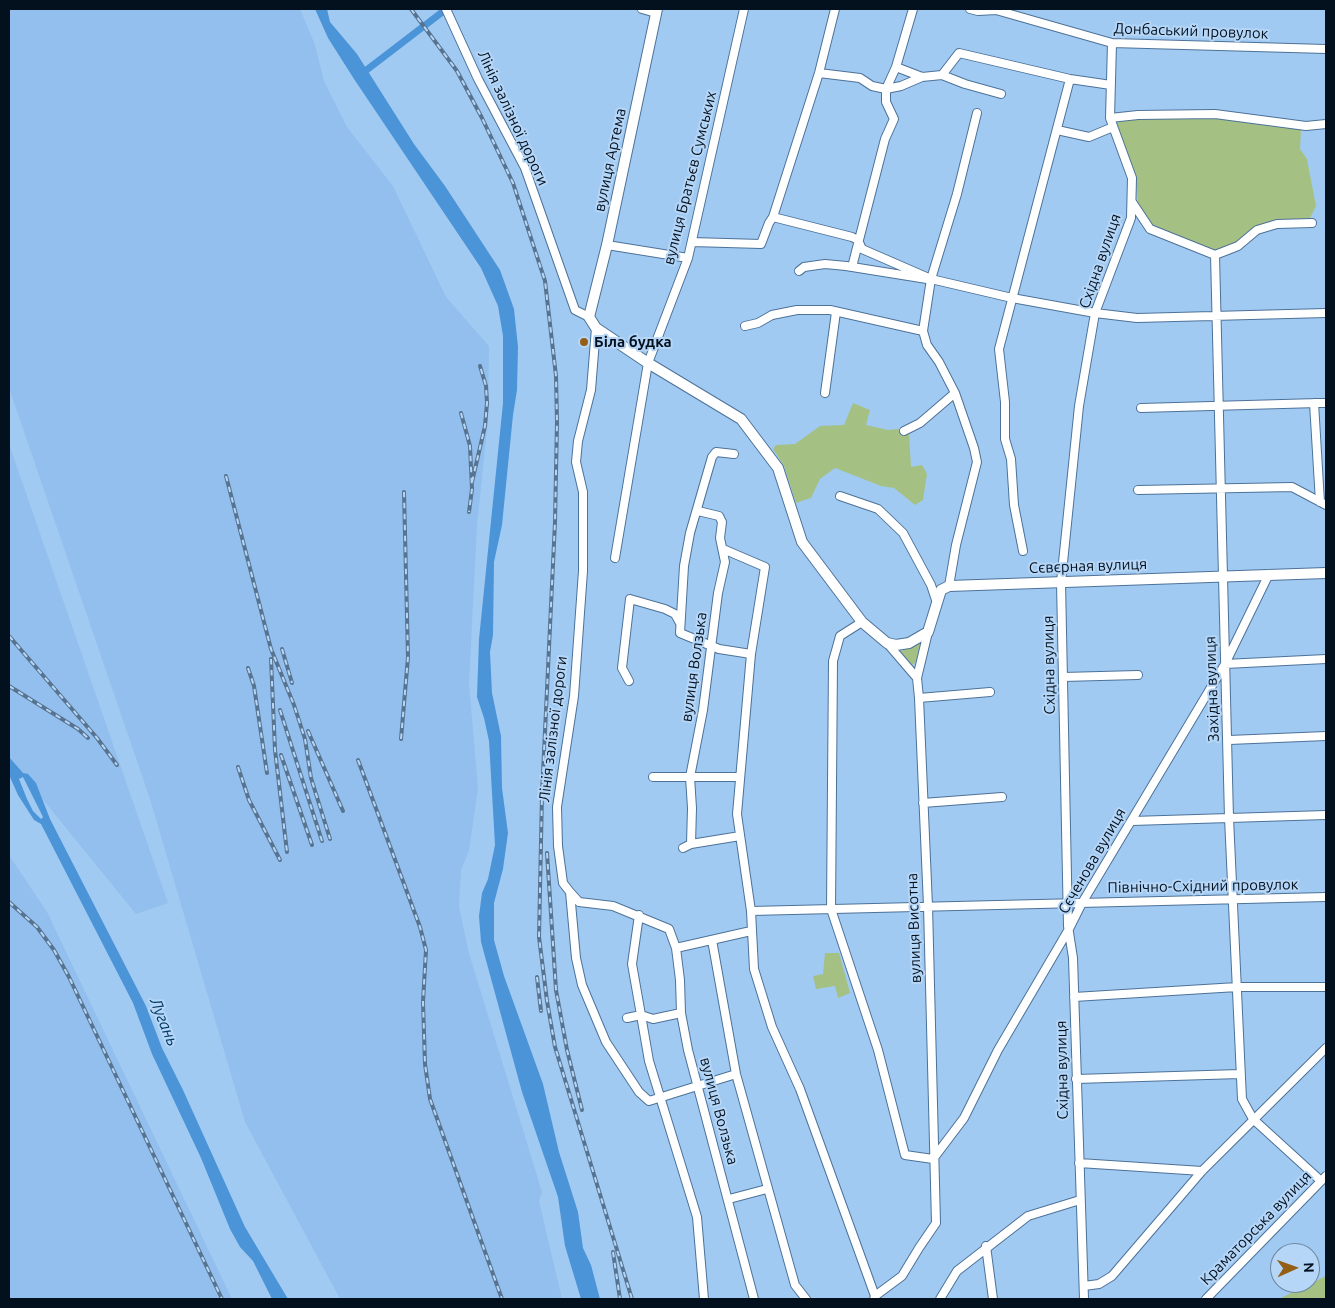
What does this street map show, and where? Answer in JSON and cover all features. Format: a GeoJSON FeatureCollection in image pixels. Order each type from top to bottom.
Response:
{"type":"FeatureCollection","features":[{"type":"Feature","properties":{"kind":"street"},"geometry":{"type":"LineString","coordinates":[[642,9],[657,11]]}},
{"type":"Feature","properties":{"kind":"street","name":"вулиця Братьєв Сумських"},"geometry":{"type":"LineString","coordinates":[[615,558],[648,363],[688,258],[744,9]]}},
{"type":"Feature","properties":{"kind":"street"},"geometry":{"type":"LineString","coordinates":[[692,242],[761,244],[773,217],[819,72],[835,9]]}},
{"type":"Feature","properties":{"kind":"street"},"geometry":{"type":"LineString","coordinates":[[852,267],[885,139],[894,119],[886,102],[886,89],[896,67],[913,9]]}},
{"type":"Feature","properties":{"kind":"street","name":"Донбаський провулок"},"geometry":{"type":"LineString","coordinates":[[970,9],[978,11],[996,10],[1112,43],[1326,49]]}},
{"type":"Feature","properties":{"kind":"street","name":"Лінія залізної дороги"},"geometry":{"type":"LineString","coordinates":[[447,10],[478,79],[524,168],[575,310],[589,317]]}},
{"type":"Feature","properties":{"kind":"street","name":"вулиця Артема"},"geometry":{"type":"LineString","coordinates":[[589,317],[607,245],[657,11]]}},
{"type":"Feature","properties":{"kind":"street","name":"Східна вулиця"},"geometry":{"type":"LineString","coordinates":[[1084,1299],[1074,997],[1068,903],[1061,582],[1079,406],[1095,313],[1131,218],[1132,178],[1110,118],[1112,43]]}},
{"type":"Feature","properties":{"kind":"street"},"geometry":{"type":"LineString","coordinates":[[942,75],[959,54],[1070,79],[1111,85]]}},
{"type":"Feature","properties":{"kind":"street"},"geometry":{"type":"LineString","coordinates":[[896,67],[922,77]]}},
{"type":"Feature","properties":{"kind":"street"},"geometry":{"type":"LineString","coordinates":[[819,72],[860,78],[872,86],[886,89],[901,86],[922,77],[942,75],[965,84],[1001,94]]}},
{"type":"Feature","properties":{"kind":"street"},"geometry":{"type":"LineString","coordinates":[[1023,551],[1014,505],[1011,459],[1005,439],[1005,402],[999,349],[1070,79]]}},
{"type":"Feature","properties":{"kind":"street"},"geometry":{"type":"LineString","coordinates":[[887,643],[896,645],[909,643],[928,632],[936,600],[941,590],[949,586],[956,545],[977,462],[955,393],[939,362],[927,345],[923,331],[931,279],[957,194],[977,113]]}},
{"type":"Feature","properties":{"kind":"street"},"geometry":{"type":"LineString","coordinates":[[1110,118],[1138,115],[1216,114],[1306,126],[1326,124]]}},
{"type":"Feature","properties":{"kind":"street"},"geometry":{"type":"LineString","coordinates":[[1057,130],[1089,137],[1113,127]]}},
{"type":"Feature","properties":{"kind":"street"},"geometry":{"type":"LineString","coordinates":[[1131,201],[1150,229],[1215,255],[1238,246],[1257,230],[1277,224],[1312,223]]}},
{"type":"Feature","properties":{"kind":"street"},"geometry":{"type":"LineString","coordinates":[[773,217],[858,240]]}},
{"type":"Feature","properties":{"kind":"street"},"geometry":{"type":"LineString","coordinates":[[858,240],[862,249],[931,279],[1012,298],[1095,313],[1137,318],[1326,313]]}},
{"type":"Feature","properties":{"kind":"street"},"geometry":{"type":"LineString","coordinates":[[607,245],[688,258]]}},
{"type":"Feature","properties":{"kind":"street","name":"Західна вулиця"},"geometry":{"type":"LineString","coordinates":[[1215,255],[1218,315],[1222,576],[1229,740],[1229,818],[1238,987],[1240,1074],[1242,1099],[1253,1119]]}},
{"type":"Feature","properties":{"kind":"street"},"geometry":{"type":"LineString","coordinates":[[798,271],[804,267],[825,264],[852,267],[913,279],[931,279]]}},
{"type":"Feature","properties":{"kind":"street"},"geometry":{"type":"LineString","coordinates":[[745,326],[758,323],[772,315],[797,310],[836,312],[923,331]]}},
{"type":"Feature","properties":{"kind":"street"},"geometry":{"type":"LineString","coordinates":[[825,393],[836,312]]}},
{"type":"Feature","properties":{"kind":"street"},"geometry":{"type":"LineString","coordinates":[[589,317],[596,328],[648,363],[741,419],[758,438],[783,478],[802,542],[862,622],[887,643],[917,678]]}},
{"type":"Feature","properties":{"kind":"street","name":"Лінія залізної дороги"},"geometry":{"type":"LineString","coordinates":[[596,328],[591,390],[578,441],[576,462],[583,492],[583,571],[574,696],[557,807],[558,846],[563,883],[570,892],[576,958],[582,985],[606,1042],[639,1092],[650,1101],[660,1098]]}},
{"type":"Feature","properties":{"kind":"street"},"geometry":{"type":"LineString","coordinates":[[904,430],[920,423],[955,393]]}},
{"type":"Feature","properties":{"kind":"street"},"geometry":{"type":"LineString","coordinates":[[1138,490],[1292,487],[1323,503],[1319,403],[1141,408]]}},
{"type":"Feature","properties":{"kind":"street"},"geometry":{"type":"LineString","coordinates":[[734,454],[716,452],[712,457],[698,511],[690,533],[684,566],[680,633],[683,636],[719,649],[751,654]]}},
{"type":"Feature","properties":{"kind":"street"},"geometry":{"type":"LineString","coordinates":[[840,496],[878,509],[903,533],[931,585],[936,600]]}},
{"type":"Feature","properties":{"kind":"street","name":"вулиця Волзька"},"geometry":{"type":"LineString","coordinates":[[698,511],[719,516],[722,522],[720,538],[725,562],[711,645],[703,710],[690,777],[692,808],[687,846],[740,836]]}},
{"type":"Feature","properties":{"kind":"street"},"geometry":{"type":"LineString","coordinates":[[723,549],[765,567],[751,654],[738,777],[737,814],[751,910],[754,969],[762,997],[800,1090],[874,1298]]}},
{"type":"Feature","properties":{"kind":"street","name":"Сєвєрная вулиця"},"geometry":{"type":"LineString","coordinates":[[949,586],[1326,573]]}},
{"type":"Feature","properties":{"kind":"street","name":"Сєченова вулиця"},"geometry":{"type":"LineString","coordinates":[[933,1159],[964,1118],[998,1050],[1069,929],[1082,902],[1225,664],[1269,574]]}},
{"type":"Feature","properties":{"kind":"street"},"geometry":{"type":"LineString","coordinates":[[628,680],[622,668],[630,599],[652,604],[675,614],[681,625]]}},
{"type":"Feature","properties":{"kind":"street"},"geometry":{"type":"LineString","coordinates":[[862,622],[840,636],[833,661],[831,909],[878,1050],[905,1155],[933,1159]]}},
{"type":"Feature","properties":{"kind":"street","name":"вулиця Висотна"},"geometry":{"type":"LineString","coordinates":[[874,1298],[902,1276],[918,1248],[936,1223],[928,906],[917,678],[928,632]]}},
{"type":"Feature","properties":{"kind":"street"},"geometry":{"type":"LineString","coordinates":[[1225,664],[1326,659]]}},
{"type":"Feature","properties":{"kind":"street"},"geometry":{"type":"LineString","coordinates":[[1063,677],[1138,675]]}},
{"type":"Feature","properties":{"kind":"street"},"geometry":{"type":"LineString","coordinates":[[919,698],[990,692]]}},
{"type":"Feature","properties":{"kind":"street"},"geometry":{"type":"LineString","coordinates":[[1229,740],[1326,736]]}},
{"type":"Feature","properties":{"kind":"street"},"geometry":{"type":"LineString","coordinates":[[653,777],[738,777]]}},
{"type":"Feature","properties":{"kind":"street"},"geometry":{"type":"LineString","coordinates":[[923,803],[1002,797]]}},
{"type":"Feature","properties":{"kind":"street"},"geometry":{"type":"LineString","coordinates":[[1132,821],[1326,815]]}},
{"type":"Feature","properties":{"kind":"street"},"geometry":{"type":"LineString","coordinates":[[570,892],[579,902],[612,906],[639,915],[632,964],[649,1061],[697,1217],[704,1299]]}},
{"type":"Feature","properties":{"kind":"street","name":"Північно-Східний провулок"},"geometry":{"type":"LineString","coordinates":[[751,910],[1326,896]]}},
{"type":"Feature","properties":{"kind":"street","name":"вулиця Волзька"},"geometry":{"type":"LineString","coordinates":[[639,915],[669,929],[676,948],[680,980],[681,1013],[696,1085],[729,1199],[754,1299]]}},
{"type":"Feature","properties":{"kind":"street"},"geometry":{"type":"LineString","coordinates":[[676,948],[751,931]]}},
{"type":"Feature","properties":{"kind":"street"},"geometry":{"type":"LineString","coordinates":[[712,940],[736,1074],[795,1285],[806,1299]]}},
{"type":"Feature","properties":{"kind":"street"},"geometry":{"type":"LineString","coordinates":[[1074,997],[1238,987],[1326,986]]}},
{"type":"Feature","properties":{"kind":"street"},"geometry":{"type":"LineString","coordinates":[[627,1018],[641,1015],[653,1019],[681,1013]]}},
{"type":"Feature","properties":{"kind":"street"},"geometry":{"type":"LineString","coordinates":[[1084,1286],[1099,1284],[1112,1276],[1202,1171],[1326,1048]]}},
{"type":"Feature","properties":{"kind":"street"},"geometry":{"type":"LineString","coordinates":[[660,1098],[696,1085],[736,1074]]}},
{"type":"Feature","properties":{"kind":"street"},"geometry":{"type":"LineString","coordinates":[[1076,1079],[1240,1074]]}},
{"type":"Feature","properties":{"kind":"street"},"geometry":{"type":"LineString","coordinates":[[1253,1119],[1324,1178]]}},
{"type":"Feature","properties":{"kind":"street"},"geometry":{"type":"LineString","coordinates":[[1078,1163],[1202,1171]]}},
{"type":"Feature","properties":{"kind":"street","name":"Краматорська вулиця"},"geometry":{"type":"LineString","coordinates":[[1206,1299],[1324,1178]]}},
{"type":"Feature","properties":{"kind":"street"},"geometry":{"type":"LineString","coordinates":[[729,1199],[767,1189]]}},
{"type":"Feature","properties":{"kind":"street"},"geometry":{"type":"LineString","coordinates":[[940,1299],[957,1270],[986,1246],[1028,1216],[1080,1200]]}},
{"type":"Feature","properties":{"kind":"street"},"geometry":{"type":"LineString","coordinates":[[986,1246],[993,1299]]}},
{"type":"Feature","properties":{"kind":"shaded area"},"geometry":{"type":"Polygon","coordinates":[[[9,9],[300,9],[315,45],[324,81],[347,127],[393,186],[446,297],[489,346],[488,420],[477,525],[469,684],[478,788],[469,851],[461,870],[459,906],[468,950],[542,1192],[539,1201],[562,1299],[340,1299],[245,1122],[150,799],[9,388],[9,9]]]}},
{"type":"Feature","properties":{"kind":"shaded area"},"geometry":{"type":"Polygon","coordinates":[[[315,9],[327,9],[330,22],[357,54],[414,144],[445,186],[500,270],[514,309],[518,347],[517,390],[502,525],[494,562],[493,635],[490,652],[492,693],[501,736],[502,788],[508,833],[503,869],[494,903],[494,940],[504,976],[543,1084],[559,1152],[578,1212],[583,1248],[591,1265],[600,1299],[581,1299],[565,1246],[558,1197],[522,1092],[481,942],[479,916],[482,893],[488,879],[495,845],[489,741],[477,697],[479,639],[503,403],[503,336],[498,306],[481,268],[354,79],[328,38],[315,9]]]}},
{"type":"Feature","properties":{"kind":"shaded area"},"geometry":{"type":"Polygon","coordinates":[[[9,444],[168,903],[136,914],[9,758],[9,444]]]}},
{"type":"Feature","properties":{"kind":"shaded area"},"geometry":{"type":"Polygon","coordinates":[[[9,757],[23,773],[28,774],[36,783],[50,819],[146,1006],[162,1048],[245,1227],[288,1299],[272,1299],[253,1261],[240,1247],[230,1229],[201,1158],[152,1054],[133,1003],[41,824],[34,820],[18,795],[9,775],[9,757]],[[23,777],[19,779],[33,811],[41,819],[43,817],[23,777]]]}},
{"type":"Feature","properties":{"kind":"shaded area"},"geometry":{"type":"Polygon","coordinates":[[[9,855],[47,912],[232,1299],[9,1299],[9,855]]]}},
{"type":"Feature","properties":{"kind":"green space"},"geometry":{"type":"Polygon","coordinates":[[[1216,116],[1301,130],[1300,149],[1307,159],[1316,206],[1310,218],[1275,221],[1256,226],[1234,244],[1215,250],[1167,236],[1148,221],[1138,204],[1136,175],[1116,123],[1136,118],[1216,116]]]}},
{"type":"Feature","properties":{"kind":"green space"},"geometry":{"type":"Polygon","coordinates":[[[853,403],[870,410],[866,425],[888,430],[898,429],[909,434],[911,467],[922,465],[927,474],[923,500],[915,505],[894,488],[881,486],[835,468],[820,479],[811,498],[796,503],[784,466],[773,449],[776,445],[795,444],[820,426],[844,425],[853,403]]]}},
{"type":"Feature","properties":{"kind":"green space"},"geometry":{"type":"Polygon","coordinates":[[[920,643],[916,662],[911,666],[899,652],[920,643]]]}},
{"type":"Feature","properties":{"kind":"green space"},"geometry":{"type":"Polygon","coordinates":[[[825,953],[839,953],[850,993],[838,998],[835,986],[816,989],[813,976],[823,974],[825,953]]]}},
{"type":"Feature","properties":{"kind":"green space"},"geometry":{"type":"Polygon","coordinates":[[[1326,1276],[1326,1299],[1279,1299],[1291,1293],[1320,1293],[1320,1279],[1326,1276]]]}},
{"type":"Feature","properties":{"kind":"waterway"},"geometry":{"type":"LineString","coordinates":[[360,75],[441,13],[443,9]]}},
{"type":"Feature","properties":{"kind":"railway"},"geometry":{"type":"LineString","coordinates":[[411,9],[457,71],[482,118],[513,183],[545,281],[556,376],[557,422],[555,522],[542,794],[539,937],[555,1047],[632,1299]]}},
{"type":"Feature","properties":{"kind":"railway"},"geometry":{"type":"LineString","coordinates":[[472,482],[485,426],[487,403],[486,386],[480,366]]}},
{"type":"Feature","properties":{"kind":"railway"},"geometry":{"type":"LineString","coordinates":[[461,413],[470,446],[472,489],[469,512]]}},
{"type":"Feature","properties":{"kind":"railway"},"geometry":{"type":"LineString","coordinates":[[226,476],[271,649],[294,705],[305,739],[311,778],[330,839]]}},
{"type":"Feature","properties":{"kind":"railway"},"geometry":{"type":"LineString","coordinates":[[401,739],[408,657],[404,492]]}},
{"type":"Feature","properties":{"kind":"railway"},"geometry":{"type":"LineString","coordinates":[[9,636],[97,738],[117,765]]}},
{"type":"Feature","properties":{"kind":"railway"},"geometry":{"type":"LineString","coordinates":[[282,649],[292,683]]}},
{"type":"Feature","properties":{"kind":"railway"},"geometry":{"type":"LineString","coordinates":[[271,659],[275,750],[287,852]]}},
{"type":"Feature","properties":{"kind":"railway"},"geometry":{"type":"LineString","coordinates":[[248,668],[254,686],[267,773]]}},
{"type":"Feature","properties":{"kind":"railway"},"geometry":{"type":"LineString","coordinates":[[9,686],[78,729],[88,738]]}},
{"type":"Feature","properties":{"kind":"railway"},"geometry":{"type":"LineString","coordinates":[[280,710],[322,841]]}},
{"type":"Feature","properties":{"kind":"railway"},"geometry":{"type":"LineString","coordinates":[[308,731],[343,811]]}},
{"type":"Feature","properties":{"kind":"railway"},"geometry":{"type":"LineString","coordinates":[[281,755],[312,845]]}},
{"type":"Feature","properties":{"kind":"railway"},"geometry":{"type":"LineString","coordinates":[[358,760],[420,927],[426,950],[423,1002],[425,1064],[430,1099],[502,1299]]}},
{"type":"Feature","properties":{"kind":"railway"},"geometry":{"type":"LineString","coordinates":[[238,767],[249,800],[280,860]]}},
{"type":"Feature","properties":{"kind":"railway"},"geometry":{"type":"LineString","coordinates":[[547,853],[556,990],[567,1050],[582,1110]]}},
{"type":"Feature","properties":{"kind":"railway"},"geometry":{"type":"LineString","coordinates":[[9,902],[37,927],[54,950],[69,977],[222,1299]]}},
{"type":"Feature","properties":{"kind":"railway"},"geometry":{"type":"LineString","coordinates":[[537,977],[541,1011]]}},
{"type":"Feature","properties":{"kind":"railway"},"geometry":{"type":"LineString","coordinates":[[613,1252],[620,1299]]}},
{"type":"Feature","properties":{"kind":"place","name":"Біла будка"},"geometry":{"type":"Point","coordinates":[584,342]}},
{"type":"Feature","properties":{"kind":"water label","name":"Лугань"},"geometry":{"type":"Point","coordinates":[164,1022]}}]}
